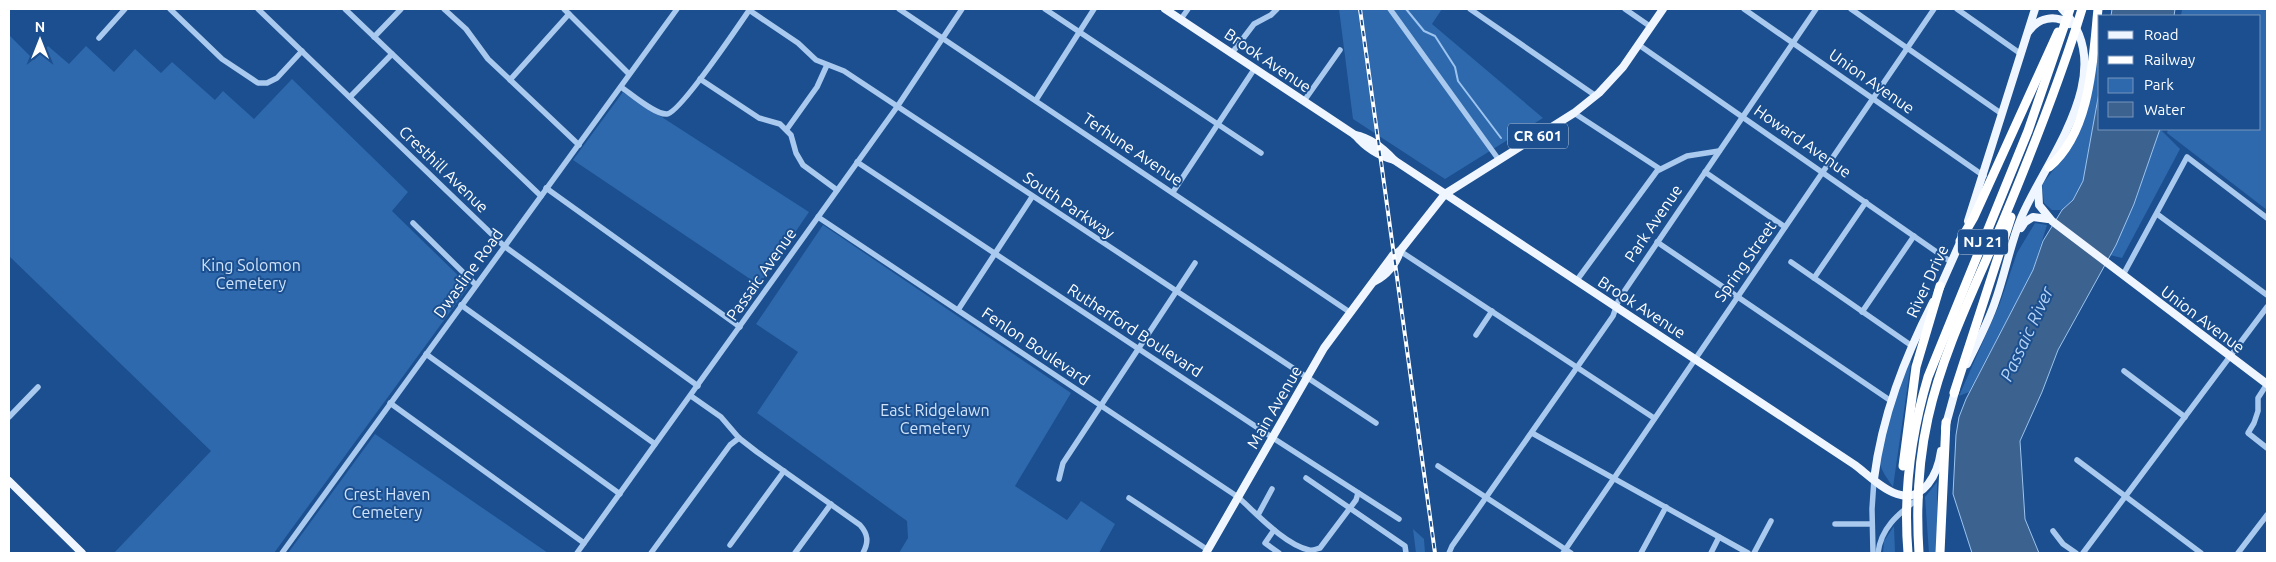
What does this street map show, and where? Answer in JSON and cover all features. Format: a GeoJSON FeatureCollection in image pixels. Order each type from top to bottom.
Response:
{"type":"FeatureCollection","features":[{"type":"Feature","properties":{"kind":"highway"},"geometry":{"type":"LineString","coordinates":[[1960,241],[1974,217],[2069,9]]}},
{"type":"Feature","properties":{"kind":"highway","name":"NJ 21"},"geometry":{"type":"LineString","coordinates":[[1905,478],[1928,376],[2028,131],[2069,9]]}},
{"type":"Feature","properties":{"kind":"highway","name":"NJ 21"},"geometry":{"type":"LineString","coordinates":[[1919,553],[1917,521],[1918,474],[1928,417],[1938,380],[2024,171],[2058,82],[2082,9]]}},
{"type":"Feature","properties":{"kind":"highway"},"geometry":{"type":"LineString","coordinates":[[2049,166],[2060,155],[2067,144],[2084,104],[2093,64],[2098,9]]}},
{"type":"Feature","properties":{"kind":"highway"},"geometry":{"type":"LineString","coordinates":[[1954,393],[2024,171]]}},
{"type":"Feature","properties":{"kind":"highway"},"geometry":{"type":"LineString","coordinates":[[1908,553],[1905,478],[1916,367],[1940,286]]}},
{"type":"Feature","properties":{"kind":"highway"},"geometry":{"type":"LineString","coordinates":[[1940,553],[1946,422]]}},
{"type":"Feature","properties":{"kind":"main road","name":"Brook Avenue"},"geometry":{"type":"LineString","coordinates":[[1165,9],[1356,135],[1364,137],[1387,152],[1394,160],[1855,465],[1890,491]]}},
{"type":"Feature","properties":{"kind":"main road","name":"Main Avenue"},"geometry":{"type":"LineString","coordinates":[[1207,552],[1324,348],[1375,281],[1383,277],[1398,258],[1400,250],[1445,194],[1574,113],[1596,96],[1614,77],[1663,9]]}},
{"type":"Feature","properties":{"kind":"main road","name":"River Drive"},"geometry":{"type":"LineString","coordinates":[[1874,480],[1890,401],[1912,346],[1960,241],[1984,176],[2035,9]]}},
{"type":"Feature","properties":{"kind":"main road"},"geometry":{"type":"LineString","coordinates":[[1878,456],[1880,475],[1890,491],[1902,495],[1914,494],[1926,487],[1937,471],[1946,422],[1954,393],[1992,311],[2023,214],[2049,166],[2073,114],[2082,86],[2085,64],[2082,41],[2074,24],[2062,9]]}},
{"type":"Feature","properties":{"kind":"main road"},"geometry":{"type":"LineString","coordinates":[[2026,36],[2036,23],[2046,18],[2056,18],[2070,25],[2082,41]]}},
{"type":"Feature","properties":{"kind":"main road","name":"Union Avenue"},"geometry":{"type":"LineString","coordinates":[[2038,185],[2039,205],[2052,221],[2267,384]]}},
{"type":"Feature","properties":{"kind":"main road"},"geometry":{"type":"LineString","coordinates":[[2010,250],[2022,226],[2029,219],[2037,216],[2052,221]]}},
{"type":"Feature","properties":{"kind":"main road"},"geometry":{"type":"LineString","coordinates":[[1855,465],[1870,466],[1878,456]]}},
{"type":"Feature","properties":{"kind":"main road"},"geometry":{"type":"LineString","coordinates":[[9,481],[82,553]]}},
{"type":"Feature","properties":{"kind":"street"},"geometry":{"type":"LineString","coordinates":[[99,38],[125,9]]}},
{"type":"Feature","properties":{"kind":"street"},"geometry":{"type":"LineString","coordinates":[[170,9],[222,59],[258,83],[267,83],[277,78],[302,51]]}},
{"type":"Feature","properties":{"kind":"street","name":"Cresthill Avenue"},"geometry":{"type":"LineString","coordinates":[[258,9],[504,246],[698,386]]}},
{"type":"Feature","properties":{"kind":"street"},"geometry":{"type":"LineString","coordinates":[[344,9],[540,196]]}},
{"type":"Feature","properties":{"kind":"street"},"geometry":{"type":"LineString","coordinates":[[374,37],[401,9]]}},
{"type":"Feature","properties":{"kind":"street"},"geometry":{"type":"LineString","coordinates":[[444,9],[466,30],[488,59],[579,145]]}},
{"type":"Feature","properties":{"kind":"street"},"geometry":{"type":"LineString","coordinates":[[564,9],[629,74]]}},
{"type":"Feature","properties":{"kind":"street","name":"Dwasline Road"},"geometry":{"type":"LineString","coordinates":[[282,553],[677,9]]}},
{"type":"Feature","properties":{"kind":"street"},"geometry":{"type":"LineString","coordinates":[[621,86],[661,113],[671,113],[681,104],[700,79],[749,9]]}},
{"type":"Feature","properties":{"kind":"street","name":"South Parkway"},"geometry":{"type":"LineString","coordinates":[[749,9],[798,43],[816,60],[844,71],[1376,423]]}},
{"type":"Feature","properties":{"kind":"street","name":"Terhune Avenue"},"geometry":{"type":"LineString","coordinates":[[899,9],[1351,313]]}},
{"type":"Feature","properties":{"kind":"street","name":"Passaic Avenue"},"geometry":{"type":"LineString","coordinates":[[577,553],[858,162],[962,9]]}},
{"type":"Feature","properties":{"kind":"street"},"geometry":{"type":"LineString","coordinates":[[1045,9],[1261,153]]}},
{"type":"Feature","properties":{"kind":"street"},"geometry":{"type":"LineString","coordinates":[[1036,100],[1094,9]]}},
{"type":"Feature","properties":{"kind":"street"},"geometry":{"type":"LineString","coordinates":[[1181,20],[1188,9]]}},
{"type":"Feature","properties":{"kind":"street"},"geometry":{"type":"LineString","coordinates":[[1232,53],[1254,24],[1278,9]]}},
{"type":"Feature","properties":{"kind":"street"},"geometry":{"type":"LineString","coordinates":[[1390,9],[1499,160]]}},
{"type":"Feature","properties":{"kind":"street"},"geometry":{"type":"LineString","coordinates":[[1470,9],[1596,96]]}},
{"type":"Feature","properties":{"kind":"street"},"geometry":{"type":"LineString","coordinates":[[1625,9],[1651,27]]}},
{"type":"Feature","properties":{"kind":"street","name":"Union Avenue"},"geometry":{"type":"LineString","coordinates":[[1744,9],[1984,176]]}},
{"type":"Feature","properties":{"kind":"street","name":"Park Avenue"},"geometry":{"type":"LineString","coordinates":[[1449,553],[1452,546],[1614,316],[1619,299],[1816,9]]}},
{"type":"Feature","properties":{"kind":"street"},"geometry":{"type":"LineString","coordinates":[[1851,9],[2002,114]]}},
{"type":"Feature","properties":{"kind":"street","name":"Spring Street"},"geometry":{"type":"LineString","coordinates":[[1566,552],[1579,529],[1694,358],[1934,9]]}},
{"type":"Feature","properties":{"kind":"street"},"geometry":{"type":"LineString","coordinates":[[1957,9],[2021,54]]}},
{"type":"Feature","properties":{"kind":"street"},"geometry":{"type":"LineString","coordinates":[[2069,9],[2074,24]]}},
{"type":"Feature","properties":{"kind":"street"},"geometry":{"type":"LineString","coordinates":[[510,80],[569,14]]}},
{"type":"Feature","properties":{"kind":"street","name":"Howard Avenue"},"geometry":{"type":"LineString","coordinates":[[1639,44],[1951,262]]}},
{"type":"Feature","properties":{"kind":"street"},"geometry":{"type":"LineString","coordinates":[[1304,101],[1340,50]]}},
{"type":"Feature","properties":{"kind":"street"},"geometry":{"type":"LineString","coordinates":[[350,97],[392,54]]}},
{"type":"Feature","properties":{"kind":"street"},"geometry":{"type":"LineString","coordinates":[[787,129],[817,87],[827,65]]}},
{"type":"Feature","properties":{"kind":"street"},"geometry":{"type":"LineString","coordinates":[[1173,192],[1255,68]]}},
{"type":"Feature","properties":{"kind":"street"},"geometry":{"type":"LineString","coordinates":[[700,79],[759,118],[776,122],[787,129],[791,135],[796,153],[803,165],[837,190]]}},
{"type":"Feature","properties":{"kind":"street"},"geometry":{"type":"LineString","coordinates":[[1574,113],[1660,169]]}},
{"type":"Feature","properties":{"kind":"street"},"geometry":{"type":"LineString","coordinates":[[1577,280],[1653,174],[1687,156],[1720,151]]}},
{"type":"Feature","properties":{"kind":"street"},"geometry":{"type":"LineString","coordinates":[[2123,275],[2187,157],[2267,218]]}},
{"type":"Feature","properties":{"kind":"street","name":"Rutherford Boulevard"},"geometry":{"type":"LineString","coordinates":[[858,162],[1357,495],[1399,519]]}},
{"type":"Feature","properties":{"kind":"street"},"geometry":{"type":"LineString","coordinates":[[1705,172],[1785,227]]}},
{"type":"Feature","properties":{"kind":"street"},"geometry":{"type":"LineString","coordinates":[[546,188],[740,327]]}},
{"type":"Feature","properties":{"kind":"street"},"geometry":{"type":"LineString","coordinates":[[958,310],[1032,197]]}},
{"type":"Feature","properties":{"kind":"street"},"geometry":{"type":"LineString","coordinates":[[1814,278],[1866,202]]}},
{"type":"Feature","properties":{"kind":"street"},"geometry":{"type":"LineString","coordinates":[[2157,214],[2267,295]]}},
{"type":"Feature","properties":{"kind":"street","name":"Fenlon Boulevard"},"geometry":{"type":"LineString","coordinates":[[818,217],[1238,498],[1274,530],[1300,547]]}},
{"type":"Feature","properties":{"kind":"street"},"geometry":{"type":"LineString","coordinates":[[413,223],[476,285]]}},
{"type":"Feature","properties":{"kind":"street"},"geometry":{"type":"LineString","coordinates":[[1862,312],[1914,236]]}},
{"type":"Feature","properties":{"kind":"street"},"geometry":{"type":"LineString","coordinates":[[1657,242],[1890,401]]}},
{"type":"Feature","properties":{"kind":"street"},"geometry":{"type":"LineString","coordinates":[[1400,250],[1654,418]]}},
{"type":"Feature","properties":{"kind":"street"},"geometry":{"type":"LineString","coordinates":[[1791,262],[1912,346]]}},
{"type":"Feature","properties":{"kind":"street"},"geometry":{"type":"LineString","coordinates":[[1059,479],[1063,463],[1195,264]]}},
{"type":"Feature","properties":{"kind":"street"},"geometry":{"type":"LineString","coordinates":[[461,305],[656,444]]}},
{"type":"Feature","properties":{"kind":"street"},"geometry":{"type":"LineString","coordinates":[[2083,553],[2267,307]]}},
{"type":"Feature","properties":{"kind":"street"},"geometry":{"type":"LineString","coordinates":[[1476,335],[1492,311]]}},
{"type":"Feature","properties":{"kind":"street"},"geometry":{"type":"LineString","coordinates":[[426,354],[620,494]]}},
{"type":"Feature","properties":{"kind":"street"},"geometry":{"type":"LineString","coordinates":[[2124,371],[2185,417]]}},
{"type":"Feature","properties":{"kind":"street"},"geometry":{"type":"LineString","coordinates":[[2267,384],[2258,398],[2258,411],[2248,433],[2267,448]]}},
{"type":"Feature","properties":{"kind":"street"},"geometry":{"type":"LineString","coordinates":[[9,417],[38,387]]}},
{"type":"Feature","properties":{"kind":"street"},"geometry":{"type":"LineString","coordinates":[[691,396],[721,417],[739,438],[864,530],[867,541],[863,553]]}},
{"type":"Feature","properties":{"kind":"street"},"geometry":{"type":"LineString","coordinates":[[390,403],[584,543]]}},
{"type":"Feature","properties":{"kind":"street"},"geometry":{"type":"LineString","coordinates":[[1532,433],[1748,553]]}},
{"type":"Feature","properties":{"kind":"street"},"geometry":{"type":"LineString","coordinates":[[651,553],[724,452],[739,438]]}},
{"type":"Feature","properties":{"kind":"street"},"geometry":{"type":"LineString","coordinates":[[2077,460],[2201,553]]}},
{"type":"Feature","properties":{"kind":"street"},"geometry":{"type":"LineString","coordinates":[[1438,466],[1566,552]]}},
{"type":"Feature","properties":{"kind":"street"},"geometry":{"type":"LineString","coordinates":[[730,545],[784,471]]}},
{"type":"Feature","properties":{"kind":"street"},"geometry":{"type":"LineString","coordinates":[[1878,553],[1880,541],[1886,528],[1896,516],[1927,489],[1937,471]]}},
{"type":"Feature","properties":{"kind":"street"},"geometry":{"type":"LineString","coordinates":[[1306,478],[1350,506],[1405,546],[1406,553]]}},
{"type":"Feature","properties":{"kind":"street"},"geometry":{"type":"LineString","coordinates":[[1873,553],[1874,480]]}},
{"type":"Feature","properties":{"kind":"street"},"geometry":{"type":"LineString","coordinates":[[1258,515],[1272,489]]}},
{"type":"Feature","properties":{"kind":"street"},"geometry":{"type":"LineString","coordinates":[[1296,553],[1300,547],[1311,551],[1320,548],[1350,506],[1350,502],[1357,495]]}},
{"type":"Feature","properties":{"kind":"street"},"geometry":{"type":"LineString","coordinates":[[1129,498],[1207,552]]}},
{"type":"Feature","properties":{"kind":"street"},"geometry":{"type":"LineString","coordinates":[[795,553],[831,504]]}},
{"type":"Feature","properties":{"kind":"street"},"geometry":{"type":"LineString","coordinates":[[1641,553],[1666,507]]}},
{"type":"Feature","properties":{"kind":"street"},"geometry":{"type":"LineString","coordinates":[[2238,553],[2267,515]]}},
{"type":"Feature","properties":{"kind":"street"},"geometry":{"type":"LineString","coordinates":[[1754,553],[1771,521]]}},
{"type":"Feature","properties":{"kind":"street"},"geometry":{"type":"LineString","coordinates":[[1835,524],[1872,524]]}},
{"type":"Feature","properties":{"kind":"street"},"geometry":{"type":"LineString","coordinates":[[1274,530],[1265,544],[1279,553]]}},
{"type":"Feature","properties":{"kind":"street"},"geometry":{"type":"LineString","coordinates":[[2053,531],[2064,544],[2076,553]]}},
{"type":"Feature","properties":{"kind":"street"},"geometry":{"type":"LineString","coordinates":[[1711,553],[1719,537]]}},
{"type":"Feature","properties":{"kind":"green space"},"geometry":{"type":"Polygon","coordinates":[[[1339,9],[1442,9],[1432,24],[1543,118],[1445,179],[1353,119],[1339,9]]]}},
{"type":"Feature","properties":{"kind":"green space"},"geometry":{"type":"Polygon","coordinates":[[[2182,9],[2267,9],[2267,210],[2167,133],[2168,130],[2261,130],[2261,15],[2181,15],[2182,9]]]}},
{"type":"Feature","properties":{"kind":"green space","name":"King Solomon Cemetery"},"geometry":{"type":"Polygon","coordinates":[[[9,35],[34,60],[48,46],[69,64],[86,46],[114,72],[135,49],[161,73],[172,62],[215,100],[223,91],[254,119],[292,79],[408,192],[392,211],[469,286],[274,553],[114,553],[211,451],[9,256],[9,35]]]}},
{"type":"Feature","properties":{"kind":"green space"},"geometry":{"type":"Polygon","coordinates":[[[2098,49],[2098,98],[2083,181],[2073,200],[2062,210],[2052,210],[2044,203],[2042,184],[2067,151],[2076,133],[2089,96],[2098,49]]]}},
{"type":"Feature","properties":{"kind":"green space"},"geometry":{"type":"Polygon","coordinates":[[[623,92],[809,212],[759,285],[573,160],[623,92]]]}},
{"type":"Feature","properties":{"kind":"green space"},"geometry":{"type":"Polygon","coordinates":[[[2161,130],[2180,149],[2122,258],[2110,255],[2134,204],[2161,130]]]}},
{"type":"Feature","properties":{"kind":"green space"},"geometry":{"type":"Polygon","coordinates":[[[2035,223],[2047,225],[2033,270],[1969,392],[1959,396],[2000,303],[2017,253],[2035,223]]]}},
{"type":"Feature","properties":{"kind":"green space","name":"East Ridgelawn Cemetery"},"geometry":{"type":"Polygon","coordinates":[[[823,225],[1071,393],[1015,486],[1067,520],[1081,501],[1115,524],[1099,553],[899,553],[908,538],[907,521],[757,413],[798,352],[756,324],[823,225]]]}},
{"type":"Feature","properties":{"kind":"green space"},"geometry":{"type":"Polygon","coordinates":[[[1912,355],[1893,487],[1881,467],[1882,445],[1891,411],[1912,355]]]}},
{"type":"Feature","properties":{"kind":"green space","name":"Crest Haven Cemetery"},"geometry":{"type":"Polygon","coordinates":[[[375,434],[548,553],[288,553],[375,434]]]}},
{"type":"Feature","properties":{"kind":"green space"},"geometry":{"type":"Polygon","coordinates":[[[1937,482],[1937,553],[1929,553],[1925,497],[1937,482]]]}},
{"type":"Feature","properties":{"kind":"green space"},"geometry":{"type":"Polygon","coordinates":[[[1894,526],[1895,553],[1883,553],[1884,541],[1894,526]]]}},
{"type":"Feature","properties":{"kind":"green space"},"geometry":{"type":"Polygon","coordinates":[[[1413,529],[1424,539],[1425,553],[1416,553],[1413,529]]]}},
{"type":"Feature","properties":{"kind":"water"},"geometry":{"type":"Polygon","coordinates":[[[2112,9],[2175,9],[2174,15],[2111,15],[2112,9]]]}},
{"type":"Feature","properties":{"kind":"water","name":"Passaic River"},"geometry":{"type":"Polygon","coordinates":[[[2098,98],[2098,130],[2160,130],[2134,204],[2116,245],[2058,350],[2020,441],[2025,519],[2039,553],[1972,553],[1953,494],[1956,435],[1959,417],[1966,399],[2033,270],[2043,241],[2062,210],[2073,200],[2083,181],[2098,98]]]}},
{"type":"Feature","properties":{"kind":"waterway"},"geometry":{"type":"LineString","coordinates":[[1406,9],[1424,31],[1435,36],[1455,67],[1458,81],[1501,138]]}},
{"type":"Feature","properties":{"kind":"railway"},"geometry":{"type":"LineString","coordinates":[[1360,9],[1435,553]]}}]}
